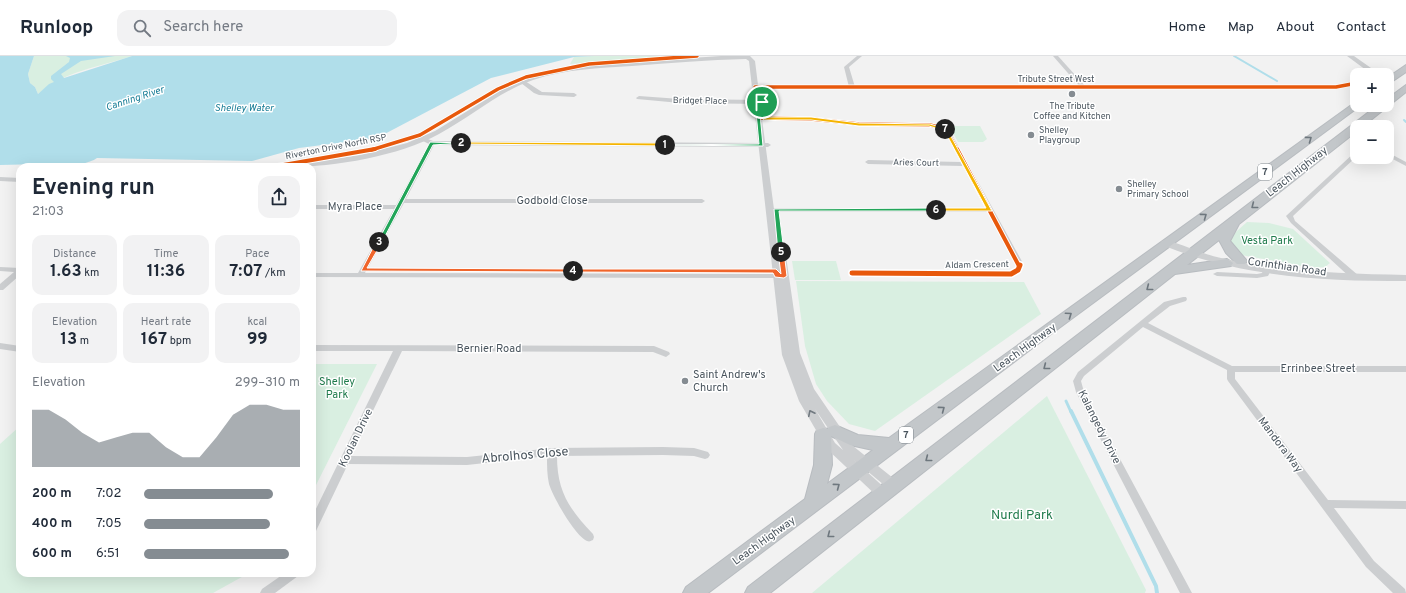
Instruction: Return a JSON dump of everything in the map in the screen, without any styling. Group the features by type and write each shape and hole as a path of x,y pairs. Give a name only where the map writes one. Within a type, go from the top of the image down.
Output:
{"highway":[{"path":"1394,77 1406,68"},
{"path":"1394,97 1406,88"},
{"name":"Leach Highway","path":"693,593 1350,109"},
{"name":"Leach Highway","path":"755,593 1375,112"},
{"path":"1235,221 1224,241 1230,250 1241,261"},
{"path":"1171,271 1227,263"},
{"path":"813,505 823,465 829,432 862,444 893,445"}],"main road":[{"name":"Corinthian Road","path":"1169,241 1227,263 1267,270 1406,278"},
{"name":"Corinthian Road","path":"1195,251 1241,261 1315,272 1354,276 1406,274"}],"street":[{"path":"315,163 376,152 423,139 502,92 523,82 550,74 580,68 749,56 752,61 758,87 762,118 780,274 787,356 796,382 829,432 831,446 862,468 888,490"},
{"path":"852,87 846,67 860,56"},
{"path":"1055,56 1083,87"},
{"path":"1350,56 1367,68"},
{"path":"523,82 541,94 574,95"},
{"name":"Tribute Street West","path":"758,87 1336,87 1350,84"},
{"name":"Bridget Place","path":"639,98 680,101 759,102"},
{"name":"Aldam Crescent","path":"762,118 811,118 855,124 930,125 942,127 947,131 1020,266 1018,270 1011,274 852,273"},
{"path":"423,139 432,143 765,145"},
{"path":"362,272 401,204 432,143"},
{"path":"1394,158 1406,164"},
{"path":"1350,159 1289,216 1293,222 1354,276"},
{"name":"Aries Court","path":"868,162 965,164"},
{"path":"0,179 16,180"},
{"name":"Godbold Close","path":"401,204 702,202"},
{"name":"Myra Place","path":"316,207 401,204"},
{"path":"773,210 990,210"},
{"path":"0,269 16,272"},
{"path":"316,270 362,272 780,274"},
{"name":"Corinthian Road","path":"1218,274 1257,276 1265,274 1267,270"},
{"path":"0,274 16,272"},
{"path":"316,274 362,272"},
{"path":"0,288 16,275"},
{"name":"Kalangedy Drive","path":"1183,299 1167,304 1081,374 1077,381 1080,392 1186,593"},
{"path":"1143,324 1230,369"},
{"path":"0,346 16,348"},
{"name":"Bernier Road","path":"316,348 654,349 666,354"},
{"name":"Koolan Drive","path":"316,520 399,348"},
{"name":"Errinbee Street","path":"1230,369 1406,369"},
{"name":"Mandora Way","path":"1230,369 1230,379 1373,568 1401,593"},
{"name":"Abrolhos Close","path":"345,460 467,460 552,452 663,451 694,452 705,455"},
{"path":"552,452 553,478 557,491 576,524 589,537"},
{"path":"1325,504 1406,505"},
{"path":"266,593 288,577"}],"green space":[{"path":"34,56 132,56 83,70 59,80 38,94 35,87 30,83 28,74"},
{"path":"689,56 570,64 574,57"},
{"path":"949,126 980,126 987,139 983,142 958,142"},
{"name":"Vesta Park","path":"1247,222 1269,223 1293,229 1330,263 1325,267 1313,268 1241,255 1228,239"},
{"path":"792,261 836,261 841,280 795,280"},
{"path":"796,281 1024,282 1041,314 875,431 849,424 827,401 816,384 805,346"},
{"name":"Shelley Park","path":"316,364 377,364 316,485"},
{"name":"Nurdi Park","path":"1047,396 1146,590 1145,593 812,593"},
{"path":"16,430 16,577 242,577 213,593 0,593 0,444"}],"water":[{"name":"Shelley Water","path":"0,56 34,56 28,74 30,83 35,87 38,94 49,84 54,82 51,79 51,76 69,62 70,58 66,56 115,56 81,61 61,74 64,78 132,56 594,56 574,57 491,78 377,138 299,148 252,161 97,158 85,163 16,163 16,165 0,165"}],"waterway":[{"path":"1234,56 1277,81"},
{"path":"1066,401 1071,412"},
{"path":"1071,411 1156,586 1157,593"}],"cycle path":[{"name":"Riverton Drive North RSP","path":"297,163 384,147 420,135 447,121 498,89 512,82 547,71 589,64 697,56"},
{"path":"755,87 1336,87 1350,84"},
{"path":"759,118 811,119 859,124 930,125 941,127 947,131 1020,265 1018,270 1011,274 852,273"}],"place":[{"name":"The Tribute Coffee and Kitchen","path":"1072,94"},
{"name":"Shelley Playgroup","path":"1031,135"},
{"name":"Shelley Primary School","path":"1119,189"},
{"name":"Saint Andrew's Church","path":"685,381"}],"route":[{"path":"757,102 762,102 764,118 811,118 850,124 930,125 942,127 947,131 990,210 776,210 784,276 777,276 776,271 363,270 402,201 432,143 762,145 757,102"}],"water label":[{"name":"Canning River","path":"135,99"}]}
